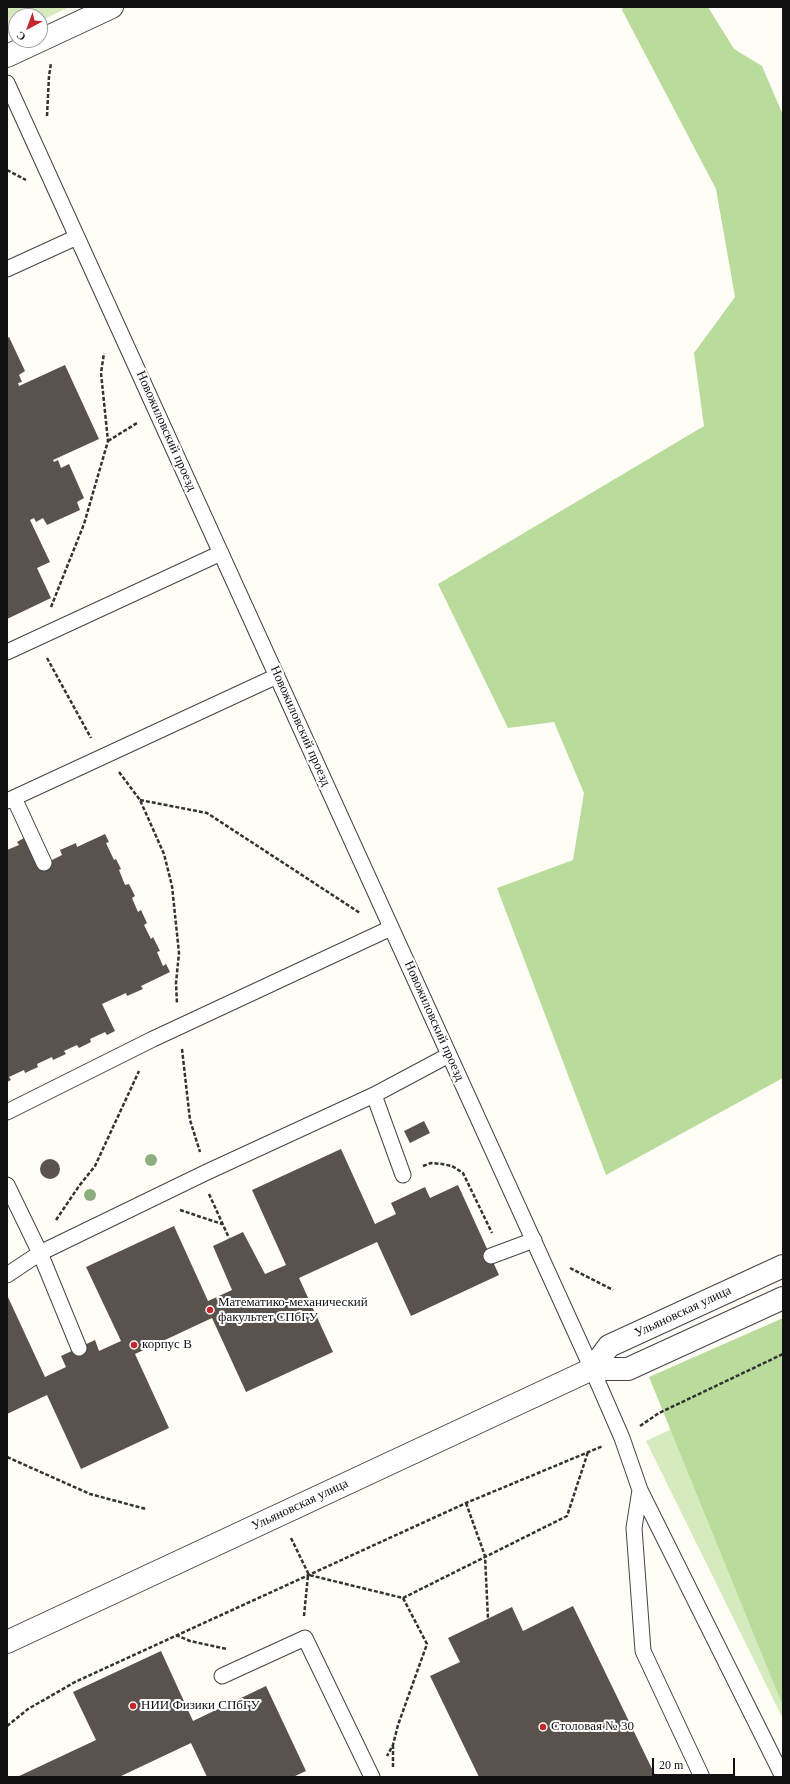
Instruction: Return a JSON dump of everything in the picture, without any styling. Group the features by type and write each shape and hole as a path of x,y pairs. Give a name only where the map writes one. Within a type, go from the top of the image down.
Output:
{"street":[{"path":"7,56 112,7"},
{"name":"Ульяновская улица","path":"592,1369 610,1346 783,1266"},
{"name":"Ульяновская улица","path":"7,1642 592,1369 628,1369 783,1298"}],"lane":[{"name":"Новожиловский проезд","path":"7,83 537,1246 622,1438 640,1490 783,1777"},
{"path":"7,269 77,237"},
{"path":"7,652 221,553"},
{"path":"44,863 10,799 277,676"},
{"path":"7,1112 154,1039 391,928"},
{"path":"7,1275 40,1253 207,1172 374,1095 449,1054"},
{"path":"374,1095 402,1175"},
{"path":"7,1185 40,1253 79,1348"},
{"path":"495,1254 537,1246"},
{"path":"640,1490 634,1528 643,1651 702,1777"},
{"path":"222,1676 305,1638 372,1777"}],"path":[{"path":"46,124 49,76 58,32"},
{"path":"104,352 102,373 108,441 84,524 57,594 36,638 90,737 106,755 140,800 164,854 172,886 179,953 176,983 179,1028 190,1120 207,1172 205,1185 230,1238"},
{"path":"108,441 157,411"},
{"path":"140,800 207,813 238,832 350,908 391,928"},
{"path":"40,1253 54,1223 79,1186 95,1166 154,1039"},
{"path":"402,1175 431,1163 442,1164 458,1169 466,1177 495,1254"},
{"path":"176,1210 223,1224"},
{"path":"537,1246 613,1290"},
{"path":"7,1726 28,1709 74,1682 466,1503 622,1438 659,1413 783,1354"},
{"path":"308,1575 403,1598 568,1516 588,1451"},
{"path":"7,1457 90,1494 146,1509"},
{"path":"466,1503 485,1556 488,1619"},
{"path":"280,1514 308,1575 304,1618 305,1638"},
{"path":"393,1772 393,1745 398,1725 427,1644 403,1598"},
{"path":"175,1635 197,1643 267,1655"},
{"path":"386,1758 393,1745"}],"green space":[{"path":"7,7 69,7 48,17 48,8 8,8 7,35"},
{"path":"623,7 708,7 734,49 762,66 783,115 783,1078 606,1175 497,888 573,860 584,793 554,722 508,728 438,584 704,426 694,353 735,297 716,189 622,10"},
{"path":"783,1318 783,1706 649,1377"},
{"path":"783,1377 783,1719 646,1441"}],"building":[{"path":"9,337 25,371 19,375 22,382 18,383 19,386 65,365 99,439 53,460 54,462 58,460 61,468 69,464 84,498 77,502 80,510 47,525 43,518 36,522 34,518 30,520 50,562 37,568 51,598 7,619 7,338"},
{"path":"105,834 109,842 106,843 114,860 116,859 121,869 119,870 125,885 129,884 135,896 132,898 138,912 141,910 147,923 144,925 151,939 153,937 160,951 157,952 163,966 166,964 170,972 141,986 143,989 127,996 126,993 102,1004 115,1031 107,1035 105,1032 90,1039 91,1042 79,1048 77,1045 64,1051 66,1054 53,1060 52,1057 37,1064 38,1067 25,1073 24,1070 9,1077 11,1080 7,1082 7,850 19,845 17,842 24,838 38,867 62,855 60,850 76,843 77,847"},
{"path":"424,1121 430,1133 410,1143 404,1131"},
{"name":"Математико-механический факультет СПбГУ","path":"341,1149 375,1224 396,1214 391,1203 425,1187 430,1198 458,1185 499,1275 411,1316 377,1242 299,1278 333,1352 246,1392 212,1318 135,1354 169,1428 81,1469 47,1395 7,1414 7,1295 45,1377 66,1367 61,1356 95,1340 99,1351 121,1341 86,1267 174,1226 208,1301 232,1290 213,1246 243,1232 265,1274 286,1265 252,1190"},
{"path":"50,1159 57,1162 60,1169 57,1176 50,1179 43,1176 40,1169 43,1162"},
{"name":"Столовая № 30","path":"573,1606 656,1777 479,1777 430,1676 460,1662 448,1638 512,1607 523,1631"},
{"name":"НИИ Физики СПбГУ","path":"161,1651 193,1721 266,1686 306,1771 293,1777 207,1777 191,1743 119,1777 17,1777 96,1740 73,1692"}],"place":[{"name":"Математико-механический факультет СПбГУ","path":"210,1310"},
{"name":"корпус В","path":"134,1345"},
{"name":"НИИ Физики СПбГУ","path":"133,1706"},
{"name":"Столовая № 30","path":"543,1727"}]}
